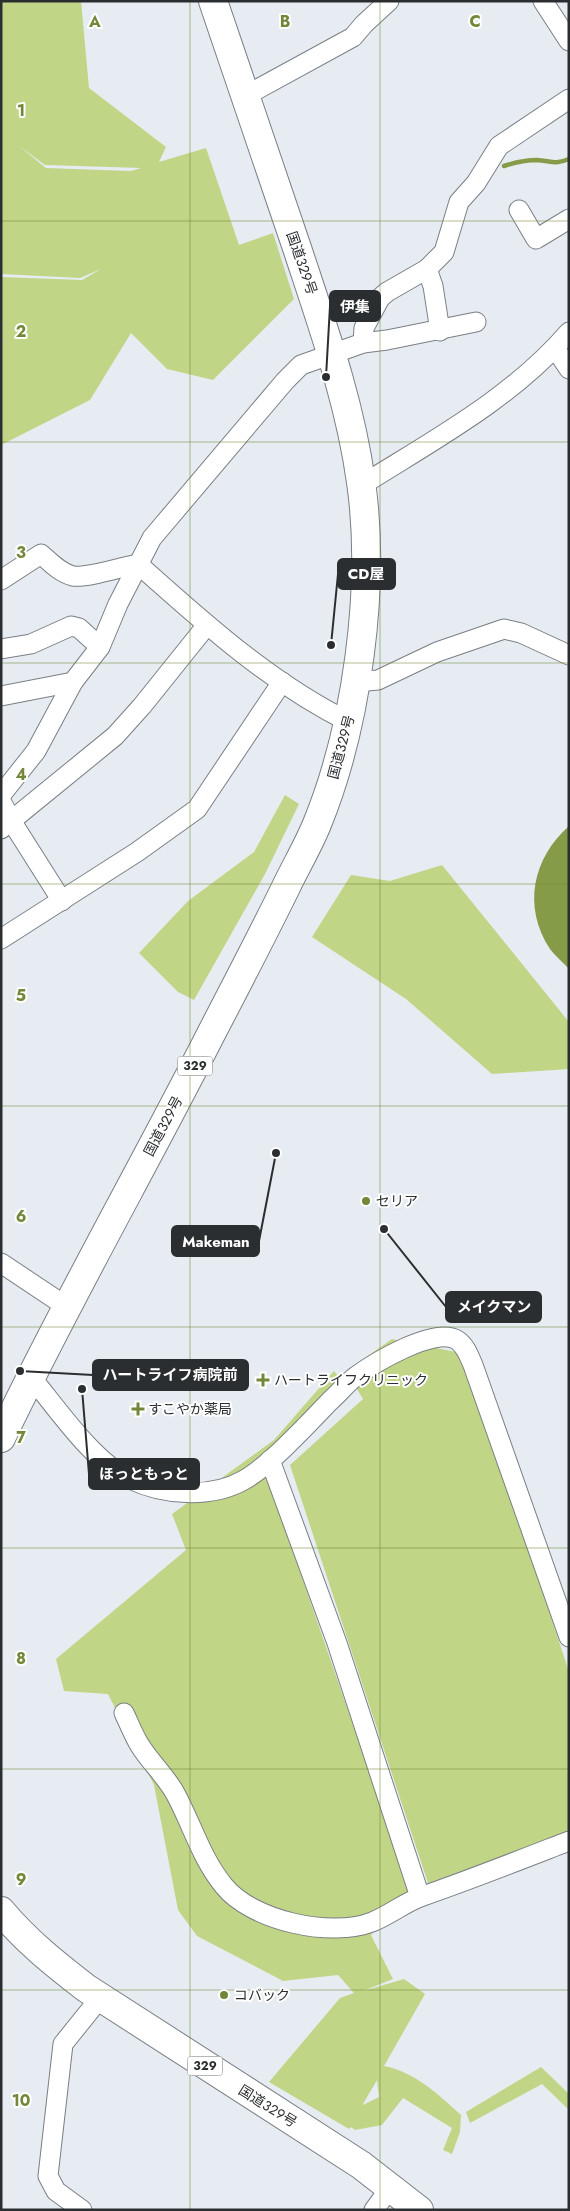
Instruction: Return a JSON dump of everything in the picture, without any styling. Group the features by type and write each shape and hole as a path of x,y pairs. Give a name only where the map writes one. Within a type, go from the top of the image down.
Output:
{"highway":[{"name":"国道329号","path":"1,1438 31,1377 180,1094 316,825 334,775 356,682 364,597 365,542 362,485 350,416 332,353 212,1"},
{"name":"国道329号","path":"1,1911 15,1928 45,1957 100,1998 360,2165 418,2210"}],"street":[{"path":"245,96 353,37 389,1"},
{"path":"543,1 569,41"},
{"path":"363,343 364,328 380,298 392,288 427,269 444,252 459,202 476,183 499,146 569,99"},
{"path":"519,210 536,239 569,219"},
{"path":"427,269 433,286 440,331"},
{"path":"1,795 36,751 73,682 100,647 152,538 285,381 301,365 363,343 440,331 476,322"},
{"path":"362,485 468,419 518,383 569,332"},
{"path":"555,348 569,369"},
{"path":"1,580 41,554 58,569 73,576 90,575 138,564"},
{"path":"138,564 207,625 282,682 348,722"},
{"path":"7,826 115,736 142,706 207,625"},
{"path":"1,649 32,644 71,626 79,628 100,647"},
{"path":"356,682 372,682 437,652 504,629 521,633 569,655"},
{"path":"1,696 73,682"},
{"path":"1,939 137,852 197,809 282,682"},
{"path":"1,801 7,826 62,900"},
{"path":"1,1263 67,1308"},
{"path":"31,1377 91,1450 120,1473 156,1489 203,1492 227,1487 244,1480 270,1460 354,1378 412,1344 443,1336 456,1339 465,1346 473,1365 569,1637"},
{"path":"270,1460 340,1652 420,1897"},
{"path":"124,1713 139,1744 175,1792 203,1857 225,1888 246,1904 272,1917 307,1926 332,1929 371,1922 420,1897 465,1882 569,1841"},
{"path":"82,2210 56,2191 48,2176 64,2044 100,1998"},
{"path":"374,2210 390,2188"}],"shaded area":[{"path":"1,1 81,1 89,88 166,147 159,162 206,148 239,245 273,233 294,299 213,380 167,369 131,333 90,400 1,445 1,277 82,280 101,269 80,278 1,274","holes":["19,146 45,165 141,168 131,171 46,168"]},
{"path":"285,795 299,804 265,874 194,1000 178,992 139,953 188,901 254,852"},
{"path":"569,826 569,969 550,949 541,933 534,900 540,868 547,853"},
{"path":"442,865 569,1022 569,1069 492,1074 406,999 312,937 351,875 390,881"},
{"path":"392,1339 461,1353 487,1421 569,1672 569,1833 428,1883 290,1465 363,1399 346,1371"},
{"path":"334,1371 353,1393 267,1476 411,1893 371,1935 393,1979 363,1991 404,1979 425,1994 384,2066 406,2073 426,2085 461,2115 460,2132 452,2154 443,2150 452,2128 403,2098 382,2125 355,2130 351,2127 349,2129 269,2082 340,1998 354,1993 338,1975 283,1981 197,1936 178,1910 154,1785 108,1694 64,1691 56,1659 186,1550 172,1514 274,1440","holes":["377,2080 379,2097 363,2105"]},
{"path":"541,2067 569,2094 569,2110 542,2084 470,2123 466,2112"}],"waterway":[{"path":"504,166 528,160 556,162 569,159"}],"place":[{"name":"伊集","path":"326,377"},
{"name":"CD屋","path":"331,645"},
{"name":"Makeman","path":"276,1153"},
{"name":"セリア","path":"366,1201"},
{"name":"メイクマン","path":"384,1229"},
{"name":"ハートライフ病院前","path":"20,1371"},
{"name":"ハートライフクリニック","path":"263,1380"},
{"name":"ほっともっと","path":"82,1389"},
{"name":"すこやか薬局","path":"138,1409"},
{"name":"コバック","path":"224,1995"}]}
